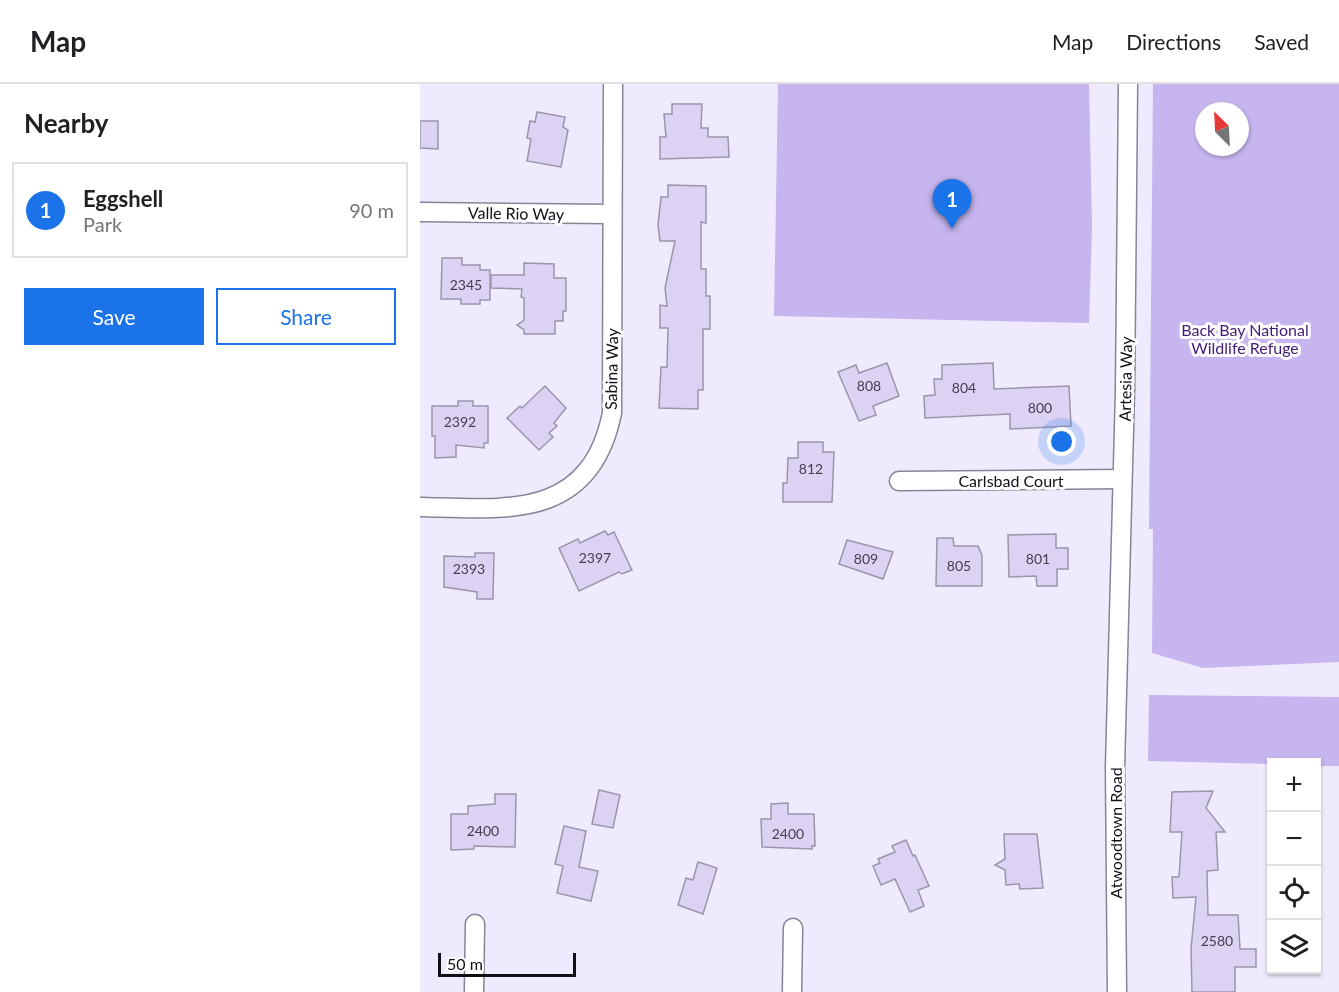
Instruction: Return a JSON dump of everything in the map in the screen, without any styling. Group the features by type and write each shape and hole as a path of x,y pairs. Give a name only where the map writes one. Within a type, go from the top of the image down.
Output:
{"street":[{"name":"Sabina Way","path":"420,507 498,508 525,506 547,500 569,488 588,471 599,454 612,414 613,84"},
{"name":"Artesia Way","path":"1118,675 1128,84"},
{"name":"Valle Rio Way","path":"420,212 612,214"},
{"name":"Carlsbad Court","path":"899,481 1122,479"},
{"name":"Atwoodtown Road","path":"1117,992 1115,767 1118,675"},
{"path":"474,992 475,924"},
{"path":"792,928 792,992"}],"green space":[{"path":"778,84 1089,84 1092,226 1089,323 774,316"},
{"name":"Back Bay National Wildlife Refuge","path":"1153,84 1339,84 1339,662 1203,668 1152,653 1153,529 1149,529"},
{"path":"1149,695 1339,697 1339,766 1321,766 1321,758 1267,758 1267,764 1148,761"}],"building":[{"path":"672,104 702,104 701,128 708,128 708,137 728,137 729,157 660,159 660,137 666,137 664,114 672,114"},
{"path":"537,112 565,117 563,127 568,130 561,167 527,161 531,139 527,138 530,121 535,122"},
{"path":"420,121 438,121 438,149 420,148"},
{"path":"668,185 706,186 706,223 701,222 701,269 706,269 706,296 710,296 710,329 703,329 703,390 698,390 698,409 659,408 661,367 667,367 668,328 660,328 660,305 667,306 665,288 675,241 660,241 658,225 661,197 668,197"},
{"path":"442,258 462,258 462,265 480,265 480,270 490,270 490,300 480,300 480,304 461,304 461,299 441,299"},
{"path":"524,263 554,264 554,278 566,278 566,311 563,311 563,321 555,321 555,334 524,334 524,330 517,325 524,320 522,289 491,288 491,275 524,275"},
{"path":"887,363 899,396 873,406 876,415 859,421 838,372 856,365 859,373"},
{"path":"993,363 994,389 1069,386 1071,426 1010,429 1010,414 925,418 924,396 935,395 934,379 942,379 942,365"},
{"path":"545,386 566,408 554,423 557,426 549,433 553,437 539,450 507,418 520,406 522,408"},
{"path":"458,401 473,401 473,406 488,406 488,443 484,443 484,448 456,445 456,457 435,458 432,406 458,406"},
{"path":"798,442 823,442 823,452 834,452 832,502 783,502 783,483 787,483 788,458 798,458"},
{"path":"605,531 608,535 614,532 632,570 622,574 619,572 579,591 559,548 578,539 580,543"},
{"path":"1056,534 1056,548 1068,548 1068,569 1057,569 1057,586 1037,586 1036,576 1009,577 1008,535"},
{"path":"937,538 953,538 954,546 978,546 982,555 982,586 936,586"},
{"path":"847,540 893,552 883,579 839,564"},
{"path":"475,553 494,553 493,599 477,599 477,592 444,587 444,556 475,557"},
{"path":"599,790 620,795 613,828 592,824"},
{"path":"1213,791 1206,808 1225,832 1216,832 1218,870 1207,871 1208,915 1238,915 1240,949 1256,949 1256,967 1235,967 1235,992 1192,992 1191,949 1196,897 1173,898 1172,877 1179,877 1182,832 1170,832 1172,792"},
{"path":"495,794 516,794 515,847 474,846 474,849 451,850 451,814 468,814 468,806 495,804"},
{"path":"788,803 788,814 814,814 815,846 812,846 812,849 762,847 761,819 771,819 771,804"},
{"path":"564,826 586,831 579,867 598,871 591,901 557,893 563,866 555,864"},
{"path":"1004,834 1037,834 1043,888 1020,889 1019,884 1006,885 1005,870 995,865 1005,859"},
{"path":"906,840 929,886 918,890 924,906 910,912 895,879 881,885 873,866 880,863 878,859 895,852 892,846"},
{"path":"698,862 717,868 703,914 678,905 686,878 693,880"}],"place":[{"name":"Eggshell","path":"952,229"}]}
